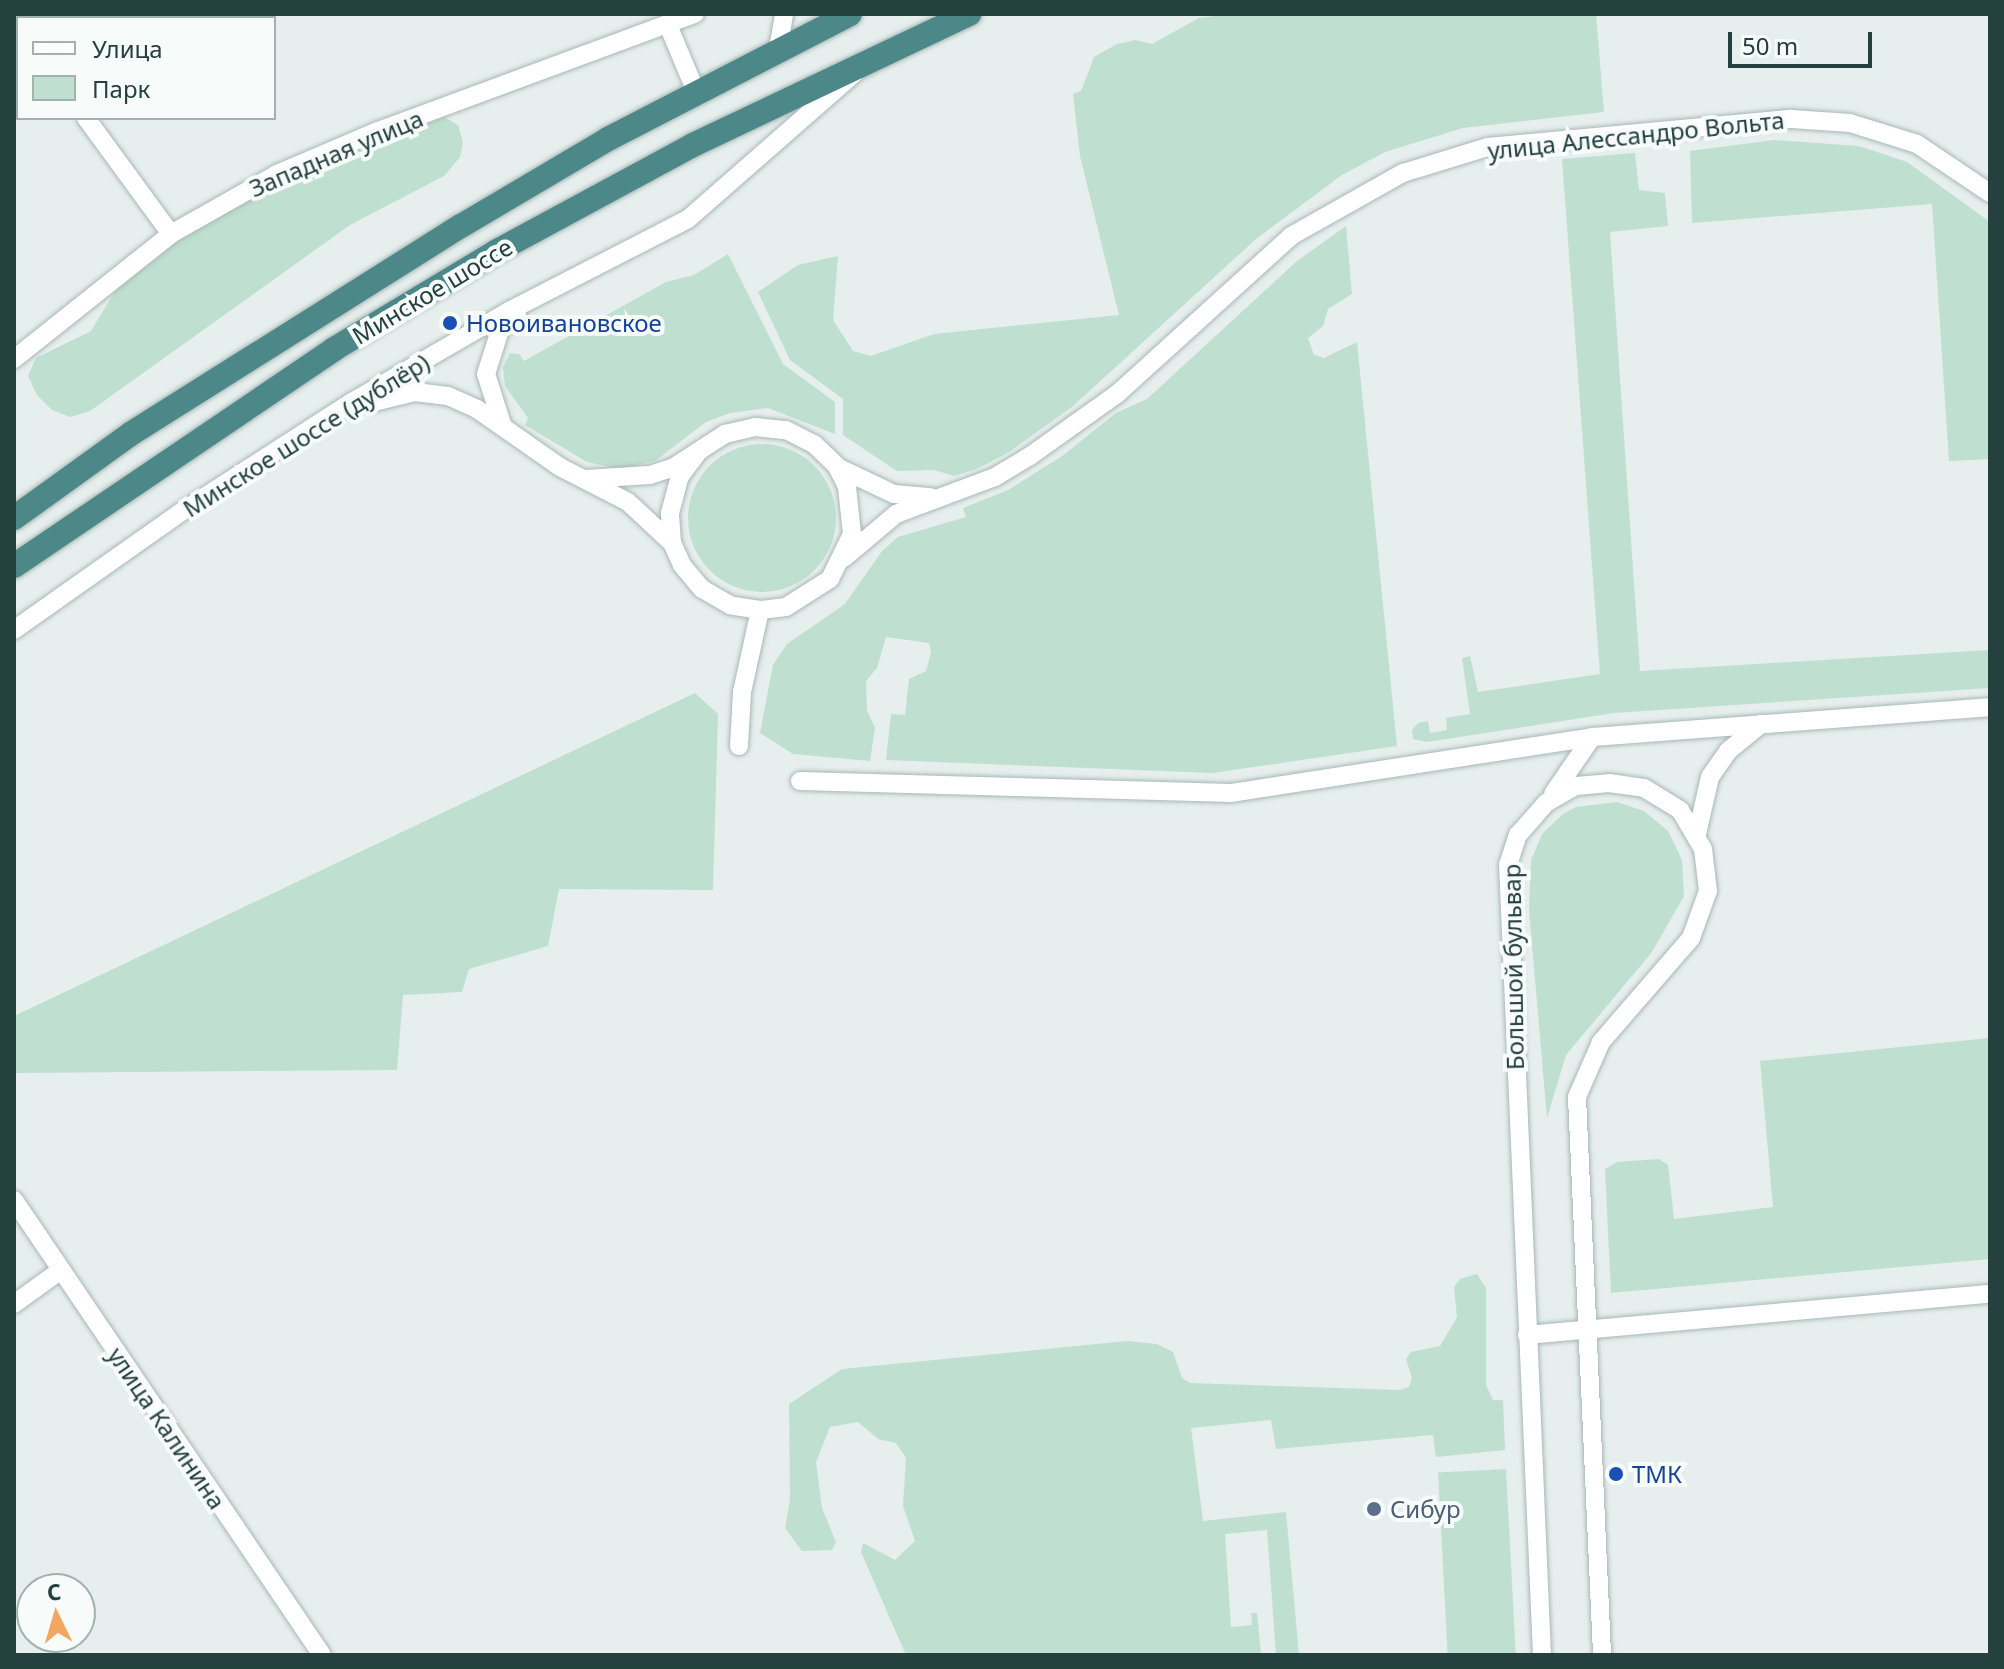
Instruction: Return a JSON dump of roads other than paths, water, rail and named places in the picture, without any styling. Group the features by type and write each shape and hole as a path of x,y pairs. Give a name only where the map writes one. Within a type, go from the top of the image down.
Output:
{"highway":[{"name":"Минское шоссе","path":"14,518 132,433 326,309 594,147 850,14"},
{"name":"Минское шоссе","path":"14,566 175,453 486,258 693,145 874,55 969,14"}],"street":[{"name":"Западная улица","path":"14,359 171,234 277,174 378,131 695,14"},
{"path":"778,49 784,14"},
{"path":"668,25 696,92"},
{"name":"Минское шоссе (дублёр)","path":"14,630 181,512 330,419 509,311 532,303 715,200 874,55"},
{"name":"улица Алессандро Вольта","path":"844,558 896,514 995,477 1117,394 1291,236 1403,173 1488,147 1792,119 1850,123 1917,144 1990,193"},
{"path":"87,120 171,234"},
{"path":"502,424 486,374 489,352 500,330 532,303"},
{"path":"330,419 394,393 448,396 502,424 585,479 628,502 672,543 702,589 730,605 760,610 810,596 844,558 853,510 836,465"},
{"path":"585,479 650,475 699,451 725,434 755,427 800,437 836,465 894,494 942,498"},
{"path":"672,543 670,513 680,476 699,451"},
{"path":"739,746 742,692 760,610"},
{"path":"800,781 1231,793 1592,737 1990,707"},
{"path":"1697,834 1710,777 1728,751 1761,724"},
{"path":"1546,803 1592,737"},
{"name":"Большой бульвар","path":"1542,1655 1508,865 1518,835 1546,803 1576,786 1631,785 1668,800 1697,834 1708,871 1699,925 1601,1042 1577,1097 1602,1655"},
{"name":"улица Калинина","path":"14,1200 322,1655"},
{"path":"14,1304 61,1270"},
{"path":"1527,1335 1990,1294"}],"place":[{"name":"Новоивановское","path":"450,323"},
{"name":"ТМК","path":"1616,1474"},
{"name":"Сибур","path":"1374,1509"}]}
